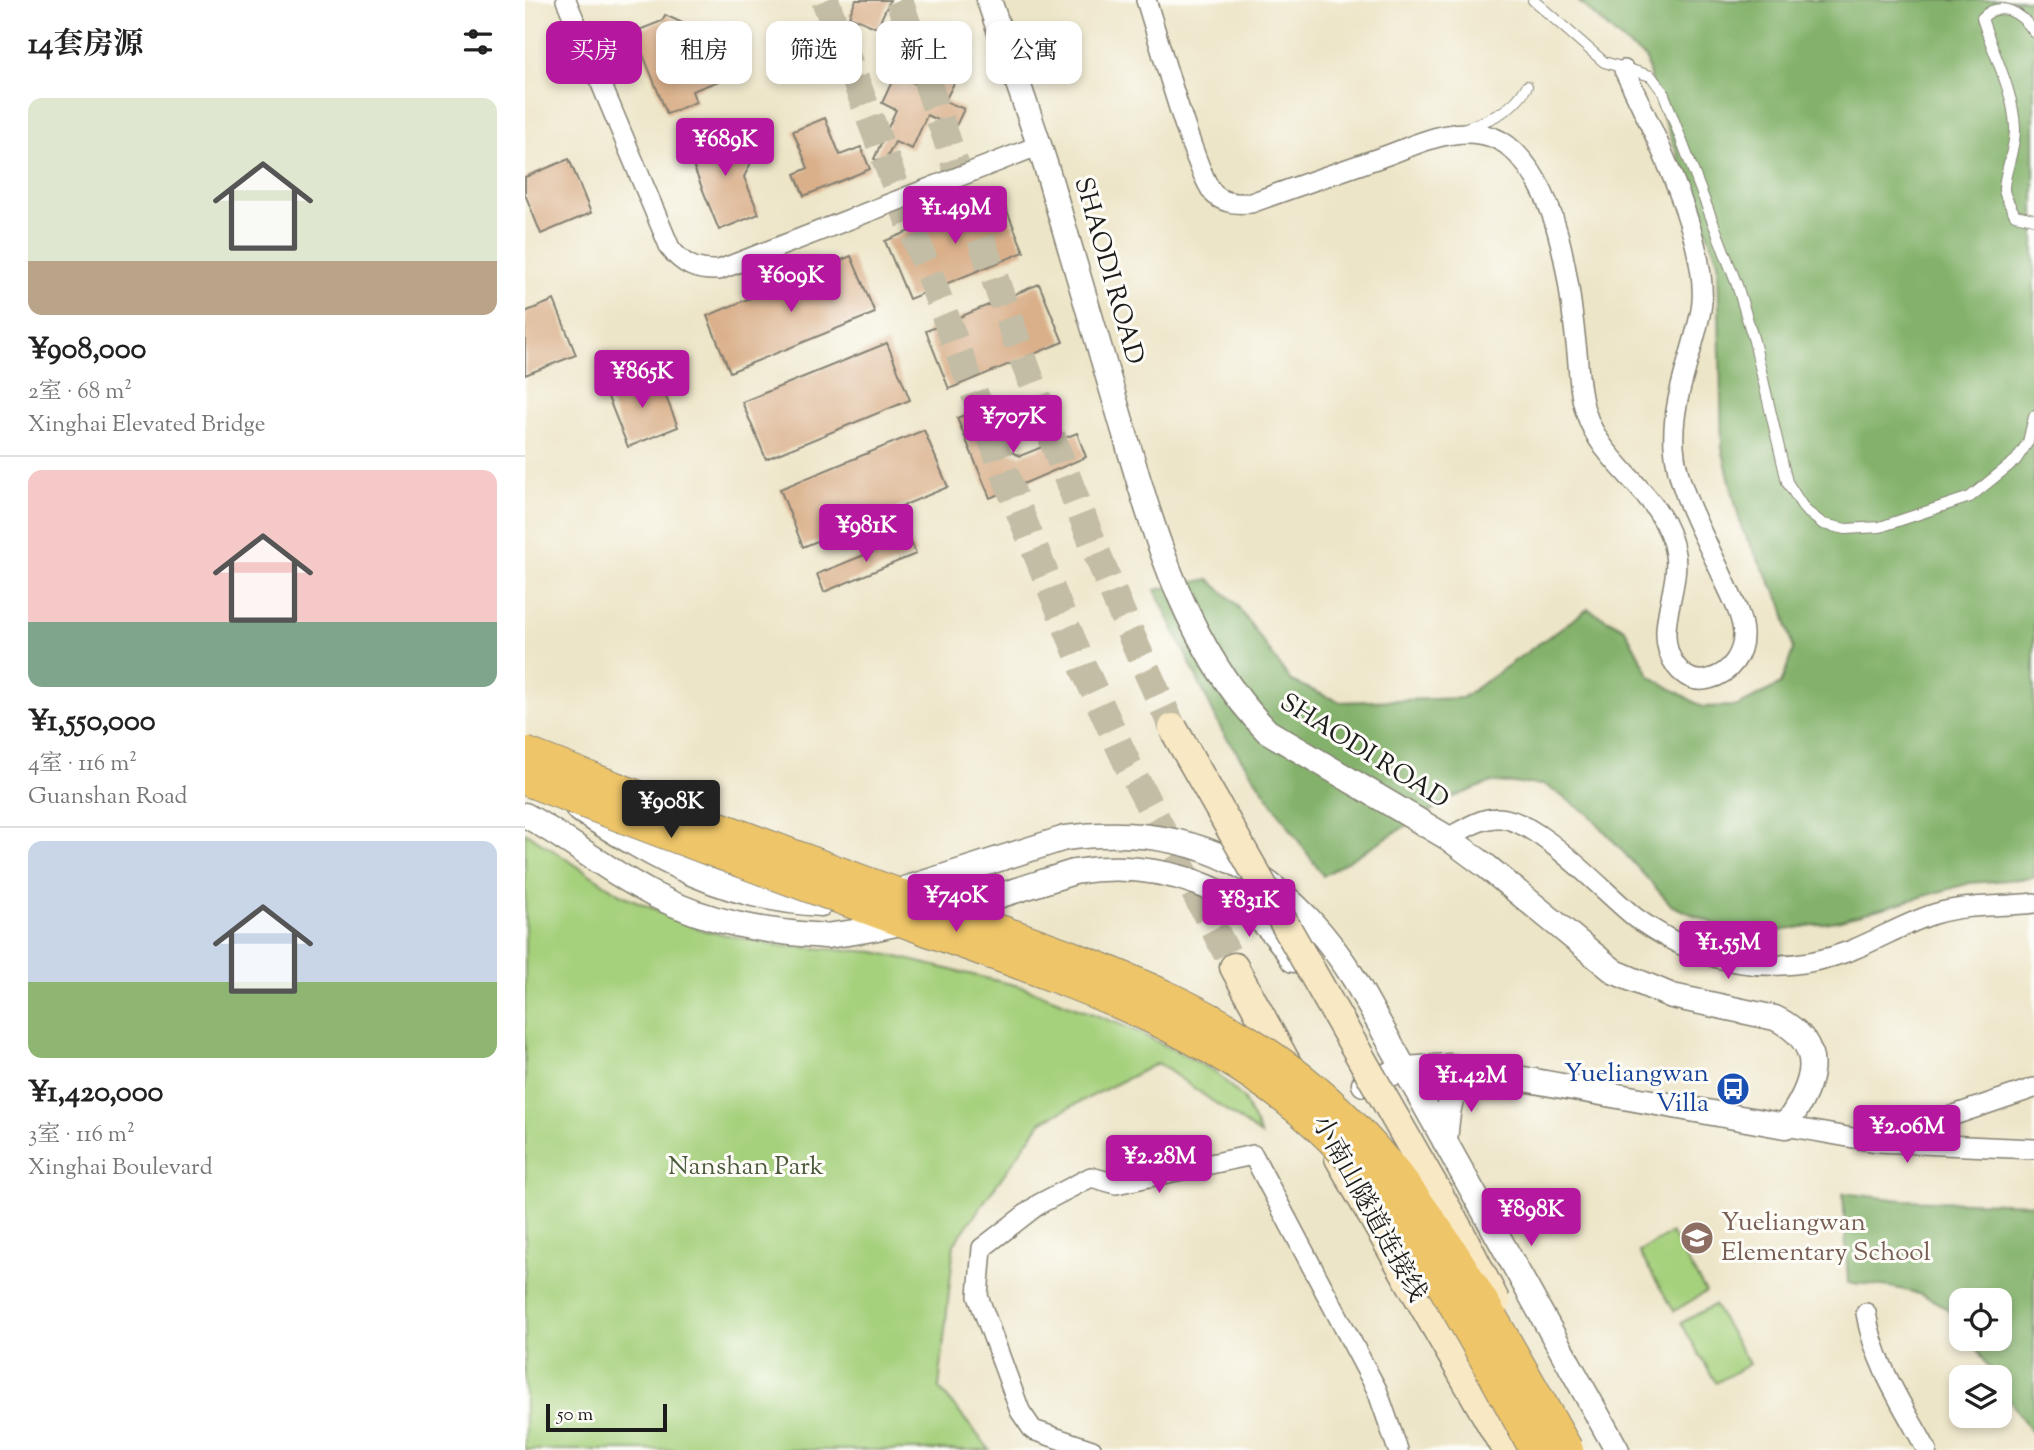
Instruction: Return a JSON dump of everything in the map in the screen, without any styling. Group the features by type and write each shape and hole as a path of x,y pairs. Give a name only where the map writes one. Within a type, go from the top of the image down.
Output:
{"main road":[{"path":"1173,728 1473,1255 1567,1450"},
{"path":"525,753 719,829 1142,986 1251,1043 1317,1091 1392,1169 1457,1262 1567,1450"},
{"path":"525,778 1080,986 1176,1028 1236,1062 1303,1112 1374,1186 1439,1279 1537,1450"},
{"name":"小南山隧道连接线","path":"1234,967 1431,1322 1506,1450"}],"street":[{"path":"566,0 670,248 680,261 695,268 719,270 1040,145"},
{"name":"SHAODI ROAD","path":"989,0 1040,145 1154,527 1179,593 1211,662 1247,711 1267,731 1448,838 1615,972 1672,996 1767,1016 1789,1025 1809,1049 1812,1070 1801,1103 1785,1126"},
{"path":"1146,0 1200,168 1215,195 1224,201 1251,203 1446,135 1494,137 1524,160 1540,183 1569,284 1586,414 1604,448 1659,510 1672,537 1677,563 1666,638 1672,660 1684,675 1693,679 1712,679 1726,671 1738,656 1742,646 1741,623 1687,495 1674,449 1677,410 1702,307 1703,275 1690,224 1624,71"},
{"path":"525,778 681,870 745,894 783,902 821,904 857,900 923,886 1065,838 1103,833 1139,834 1174,840 1226,859 1272,886 1300,908 1339,954 1618,1450"},
{"path":"525,815 652,894 690,912 775,933 826,936 880,930 930,918 1073,872 1097,868 1160,873 1192,881 1245,906 1265,922 1290,956 1364,1084 1428,1196 1556,1450"},
{"path":"1448,838 1476,822 1498,817 1512,821 1535,831 1636,918 1676,943 1739,963 1791,965 1822,960 1932,914 1953,909 2034,903"},
{"path":"1364,1084 1404,1069 1451,1066 1876,1142 2034,1149"},
{"path":"1445,1142 1448,1114 1458,1082 1465,1076 1481,1071"},
{"path":"1876,1142 2034,1088"},
{"path":"1092,1450 1033,1430 1020,1411 978,1296 982,1248 1039,1204 1091,1177 1116,1184 1253,1155 1377,1390 1398,1450"},
{"path":"1866,1313 1870,1338 1880,1362 1927,1450"}],"lane":[{"path":"1533,0 1604,62 1624,71 1640,71 1651,76 1669,104 1751,330 1787,482 1805,510 1823,524 1846,529 1880,527 1970,497 2016,460 2028,442 2034,416"},
{"path":"2034,32 2020,10 2009,4 1996,4 1988,9 1982,19 1994,57 2008,88 2015,125 2014,152 2004,190 2015,215 2034,219"},
{"path":"1446,135 1486,121 1508,109 1519,99 1527,86"}],"green space":[{"path":"1577,0 2034,0 2034,878 1970,883 1841,920 1774,932 1727,929 1672,906 1590,815 1545,785 1492,782 1454,797 1323,876 1222,731 1155,590 1209,579 1236,604 1291,681 1340,702 1462,698 1588,609 1625,629 1650,676 1703,707 1738,706 1781,684 1793,650 1782,604 1741,527 1722,448 1718,261 1653,90 1646,58 1626,44"},
{"name":"Nanshan Park","path":"525,832 620,894 702,930 781,946 876,952 1023,987 1132,1029 1213,1070 1243,1098 1261,1135 1158,1063 1042,1121 954,1244 939,1388 990,1450 525,1450"},
{"path":"1843,1193 1902,1200 2034,1204 2034,1437 2012,1403 2012,1365 1987,1365 1978,1351 2012,1351 2012,1288 1949,1288 1949,1312 1940,1304 1911,1292 1848,1283"},
{"path":"1671,1233 1706,1292 1674,1311 1639,1252"},
{"path":"1714,1305 1749,1364 1716,1383 1681,1323"}],"building":[{"path":"856,0 890,0 880,21 876,21 876,28 849,16"},
{"path":"665,15 678,21 662,21"},
{"path":"656,23 656,84 710,84 692,91 696,102 667,114 642,52 642,29"},
{"path":"891,84 954,84 945,101 964,109 955,128 927,115 912,149 895,142 884,163 874,159 896,110 882,103"},
{"path":"825,118 840,155 861,147 870,169 804,196 795,174 808,168 793,131"},
{"path":"717,131 757,150 744,177 759,214 719,230 686,148 714,137"},
{"path":"569,159 591,213 541,234 525,194 525,177"},
{"path":"1000,194 1024,252 909,299 885,241"},
{"path":"851,256 875,313 730,372 707,316"},
{"path":"1039,284 1063,342 949,389 926,331"},
{"path":"554,300 576,355 525,375 525,312"},
{"path":"887,343 910,400 766,459 742,402"},
{"path":"656,372 678,427 628,447 606,392"},
{"path":"984,407 1002,448 1020,456 1077,433 1086,457 990,498 957,418"},
{"path":"924,430 948,487 803,547 780,489"},
{"path":"909,537 916,554 824,592 817,574"}],"tunnel":[{"path":"825,0 1018,508 1084,669 1128,765 1234,967"},
{"path":"899,0 1060,459 1095,549 1173,728"}],"place":[{"name":"Yueliangwan Villa","path":"1733,1089"},
{"name":"Yueliangwan Elementary School","path":"1697,1238"}]}
